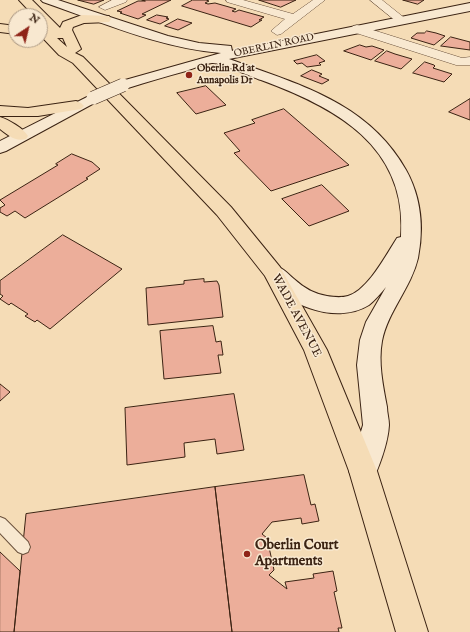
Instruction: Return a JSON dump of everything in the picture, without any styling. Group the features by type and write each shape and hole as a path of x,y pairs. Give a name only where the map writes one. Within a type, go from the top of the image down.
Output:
{"main road":[{"path":"12,0 20,8"},
{"name":"WADE AVENUE","path":"25,0 72,54 224,211 273,272 315,350 363,472 412,632"},
{"path":"47,0 105,13 164,39 174,45 175,52 168,70"},
{"name":"OBERLIN ROAD","path":"8,140 76,106 141,78 168,70 256,49 470,7"},
{"path":"72,54 66,25 105,13"},
{"name":"WADE AVENUE","path":"48,34 72,54"},
{"path":"164,39 208,48 256,49"},
{"path":"48,46 72,54"},
{"path":"214,58 322,100 345,113 371,132 388,150 403,180 411,208 412,232 404,270 380,316 371,340 369,356 376,424 363,472"},
{"path":"0,111 12,113 45,111 76,106"},
{"path":"0,122 8,140"},
{"path":"273,272 299,294 310,299 340,304 356,301 370,290 386,271 412,232"}],"street":[{"path":"105,13 122,0"},
{"path":"231,0 293,18"},
{"path":"277,30 320,0"},
{"path":"375,0 401,20"},
{"path":"357,29 461,62 470,60"}],"lane":[{"path":"0,524 23,547"}],"building":[{"path":"78,0 104,0 94,4"},
{"path":"142,0 171,0 142,14 146,15 138,19 117,11 138,1 145,1"},
{"path":"193,0 206,0 209,1 205,3 208,4 215,3 236,9 232,11 235,12 239,10 264,17 251,27 182,6"},
{"path":"259,0 296,0 281,7"},
{"path":"403,0 424,0 418,4"},
{"path":"157,15 168,17 166,18 169,19 160,24 147,20"},
{"path":"178,19 192,23 178,30 165,26"},
{"path":"427,31 445,36 434,45 411,38 417,33 424,33"},
{"path":"451,37 470,42 470,50 441,46"},
{"path":"360,45 366,47 372,46 384,50 371,60 344,51"},
{"path":"387,51 412,59 401,69 375,61"},
{"path":"317,55 325,61 319,63 321,65 307,67 302,63 297,64 294,61"},
{"path":"425,62 434,65 435,66 433,68 452,74 444,82 413,73"},
{"path":"312,70 322,74 319,76 329,80 322,84 301,76"},
{"path":"206,86 226,105 196,114 177,93"},
{"path":"470,99 470,120 449,112"},
{"path":"284,109 349,165 271,191 234,153 240,151 224,133 255,123 252,120"},
{"path":"72,154 92,162 100,169 86,178 88,179 25,218 15,211 7,216 0,212 0,208 5,205 0,200 58,165 56,164"},
{"path":"322,185 349,211 309,226 282,199"},
{"path":"63,235 122,269 50,329 37,320 35,322 25,316 28,314 11,303 9,305 0,299 3,296 0,294 0,281"},
{"path":"204,279 204,282 217,281 219,285 223,317 148,325 146,288 184,284 184,281"},
{"path":"213,326 216,342 221,341 223,355 218,355 221,373 164,379 160,331"},
{"path":"0,384 10,392 0,401"},
{"path":"234,394 244,450 217,454 215,439 184,443 185,457 127,465 125,408"},
{"name":"Oberlin Court Apartments","path":"304,475 311,505 315,504 319,521 302,524 301,518 272,522 262,534 267,538 274,570 269,575 287,589 285,582 314,578 313,574 333,571 337,591 334,592 342,628 338,628 339,632 232,632 215,487"},
{"path":"215,487 232,632 14,632 26,514"},
{"path":"0,552 20,571 14,632 0,632"}],"place":[{"name":"Oberlin Rd at Annapolis Dr","path":"189,75"},
{"name":"Oberlin Court Apartments","path":"247,554"}]}
